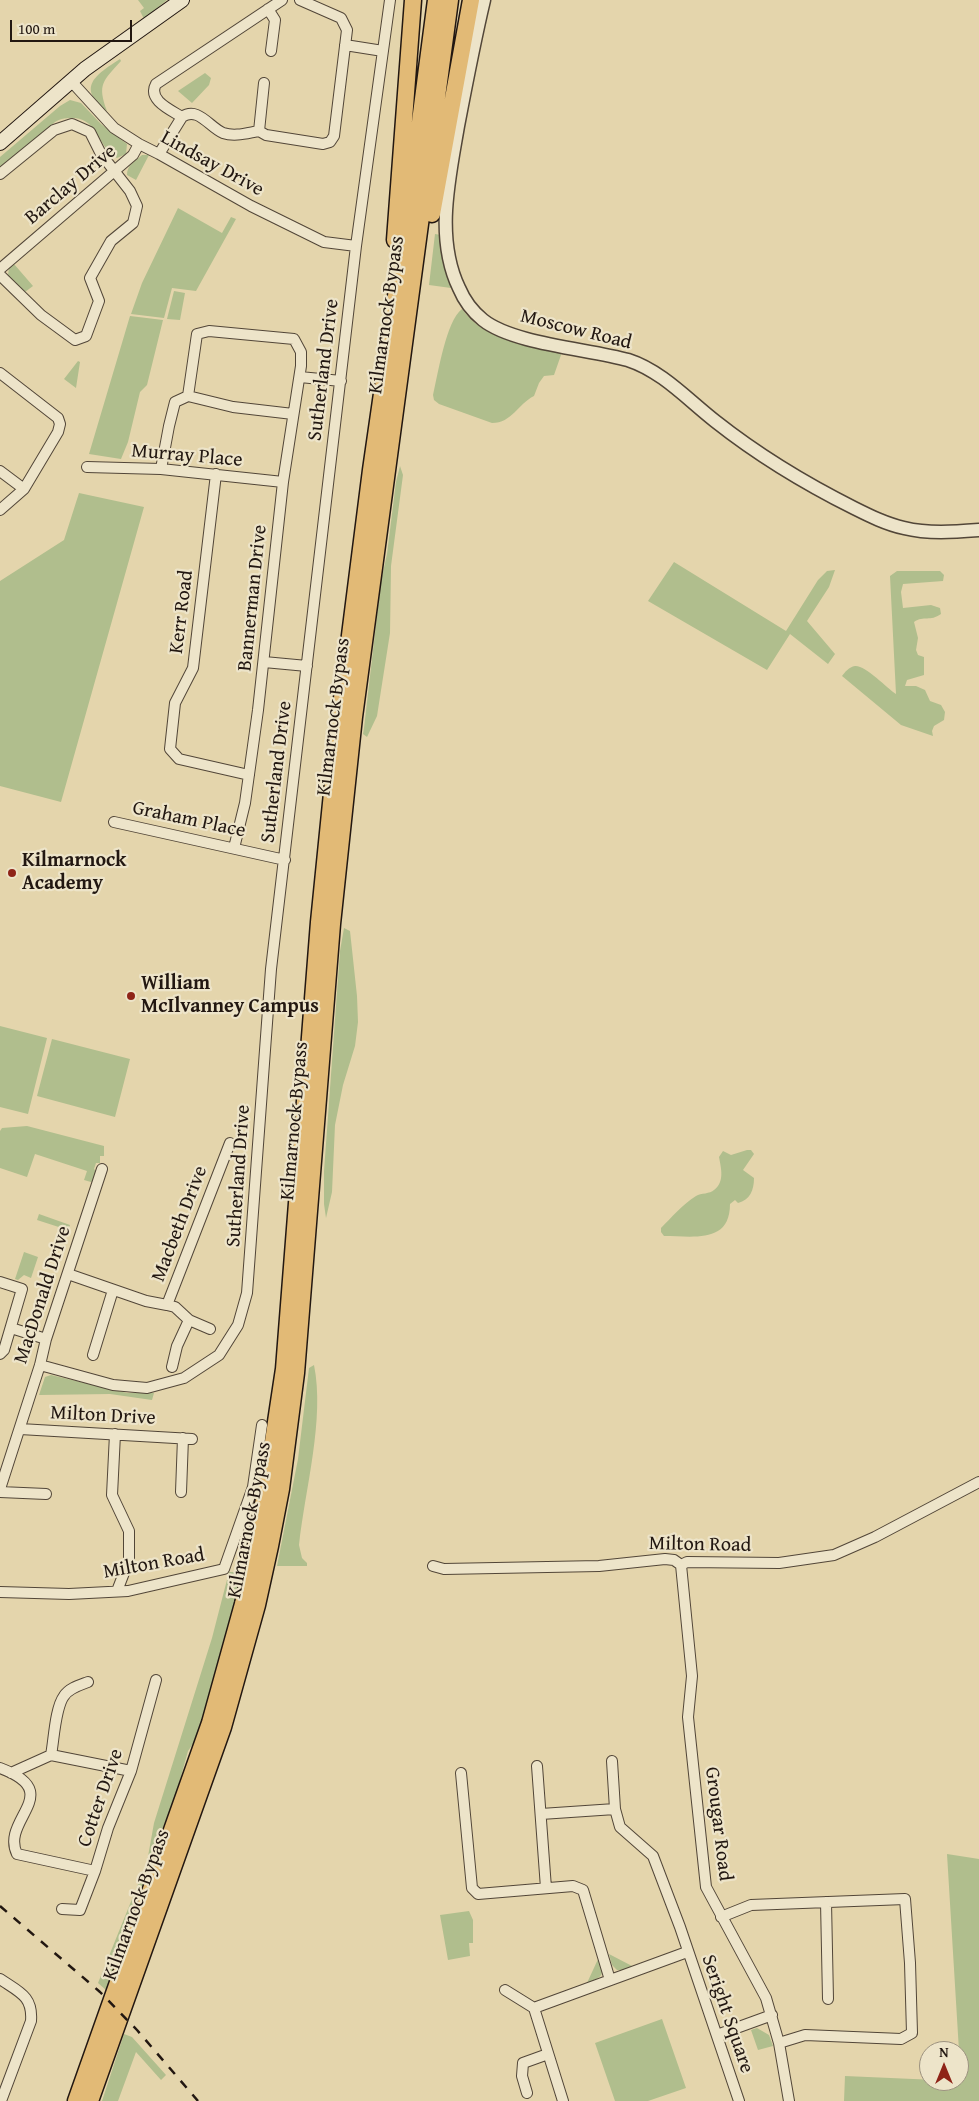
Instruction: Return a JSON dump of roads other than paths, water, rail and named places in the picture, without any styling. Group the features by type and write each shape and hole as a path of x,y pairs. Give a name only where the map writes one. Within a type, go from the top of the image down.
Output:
{"highway":[{"path":"396,297 392,266 413,0"},
{"name":"Kilmarnock Bypass","path":"76,2101 210,1723 245,1595 266,1488 284,1369 318,932 340,714 371,470 436,0"},
{"name":"Kilmarnock Bypass","path":"90,2101 223,1727 257,1605 281,1489 296,1373 332,924 354,717 450,0"},
{"path":"414,276 426,247 471,0"}],"main road":[{"path":"0,143 71,81 182,0"}],"street":[{"path":"182,118 155,99 153,92 156,84 282,0"},
{"path":"159,154 182,118 188,113 195,113 223,133 237,135 258,131 266,135 323,144 330,142 334,136 347,30 341,18 300,0"},
{"name":"Sutherland Drive","path":"40,1365 113,1385 146,1388 184,1378 219,1355 238,1325 247,1293 271,968 356,246 390,0"},
{"name":"Moscow Road","path":"484,0 465,90 446,212 448,252 454,274 462,295 476,313 491,325 513,334 619,358 642,366 666,381 749,446 813,486 879,519 901,528 922,531 979,530"},
{"path":"268,9 275,20 271,51"},
{"path":"345,45 383,51"},
{"name":"Lindsay Drive","path":"71,81 114,128 139,144 251,206 324,242 356,246"},
{"path":"258,131 264,83"},
{"path":"0,174 54,130 72,124 90,132 101,154 130,191 137,206 133,223 111,241 90,278 99,301 86,336 76,340 68,335 41,315 0,275"},
{"name":"Barclay Drive","path":"0,269 133,156 139,144"},
{"name":"Bannerman Drive","path":"188,396 197,334 209,331 294,339 301,352 300,377 283,482 264,662 245,803 234,848"},
{"path":"0,373 59,420 58,432 24,489 0,510"},
{"path":"300,377 341,381"},
{"path":"161,470 168,426 175,402 188,396 233,407 293,414"},
{"name":"Murray Place","path":"87,467 216,474 283,482"},
{"path":"0,471 24,489"},
{"name":"Kerr Road","path":"216,474 194,668 175,703 170,749 179,759 248,775"},
{"path":"264,662 307,666"},
{"name":"Graham Place","path":"114,822 285,860"},
{"name":"Macbeth Drive","path":"68,1274 113,1290 167,1305 230,1142"},
{"name":"MacDonald Drive","path":"0,1490 40,1365 46,1339 102,1169"},
{"path":"0,1282 22,1289 4,1350 0,1354"},
{"path":"93,1355 113,1290"},
{"path":"167,1305 175,1306 189,1320 210,1329"},
{"path":"172,1367 177,1346 189,1320"},
{"path":"11,1328 46,1339"},
{"name":"Milton Road","path":"0,1592 69,1594 128,1591 224,1570 253,1487 262,1425"},
{"name":"Milton Drive","path":"20,1429 188,1439 181,1492"},
{"path":"115,1434 112,1495 129,1530 129,1560 117,1591"},
{"name":"Milton Road","path":"433,1566 444,1570 599,1566 665,1559 674,1560 681,1565 688,1562 779,1563 841,1553 875,1538 979,1482"},
{"path":"0,1490 46,1494"},
{"name":"Grougar Road","path":"681,1565 692,1676 688,1717 706,1887 766,1998 779,2043 789,2101"},
{"name":"Cotter Drive","path":"62,1909 80,1910 95,1871 108,1828 131,1771 156,1680"},
{"path":"51,1755 60,1703 64,1694 88,1682"},
{"path":"11,1772 51,1755 131,1771"},
{"path":"612,1761 615,1809 620,1827 653,1856 687,1952"},
{"path":"537,1766 546,1888"},
{"path":"0,1768 20,1778 25,1787 25,1795 11,1814"},
{"path":"461,1773 472,1888 478,1894 573,1886 583,1890 610,1980"},
{"path":"541,1814 615,1809"},
{"path":"4,1838 8,1847 17,1854 95,1871"},
{"path":"721,1917 751,1905 905,1900 910,1963 912,2033 901,2039 805,2035 779,2043"},
{"path":"826,1902 828,1998"},
{"name":"Seright Square","path":"534,2008 687,1952 739,2101"},
{"path":"0,1980 28,1998 32,2010 31,2021 1,2101"},
{"path":"506,1990 534,2008 563,2101"},
{"path":"717,2035 772,2015"},
{"path":"527,2093 522,2076 523,2063 548,2054"}],"railway":[{"path":"0,1906 100,1992 137,2030 198,2101"}],"place":[{"name":"Kilmarnock Academy","path":"12,873"},
{"name":"William McIlvanney Campus","path":"131,996"}]}
